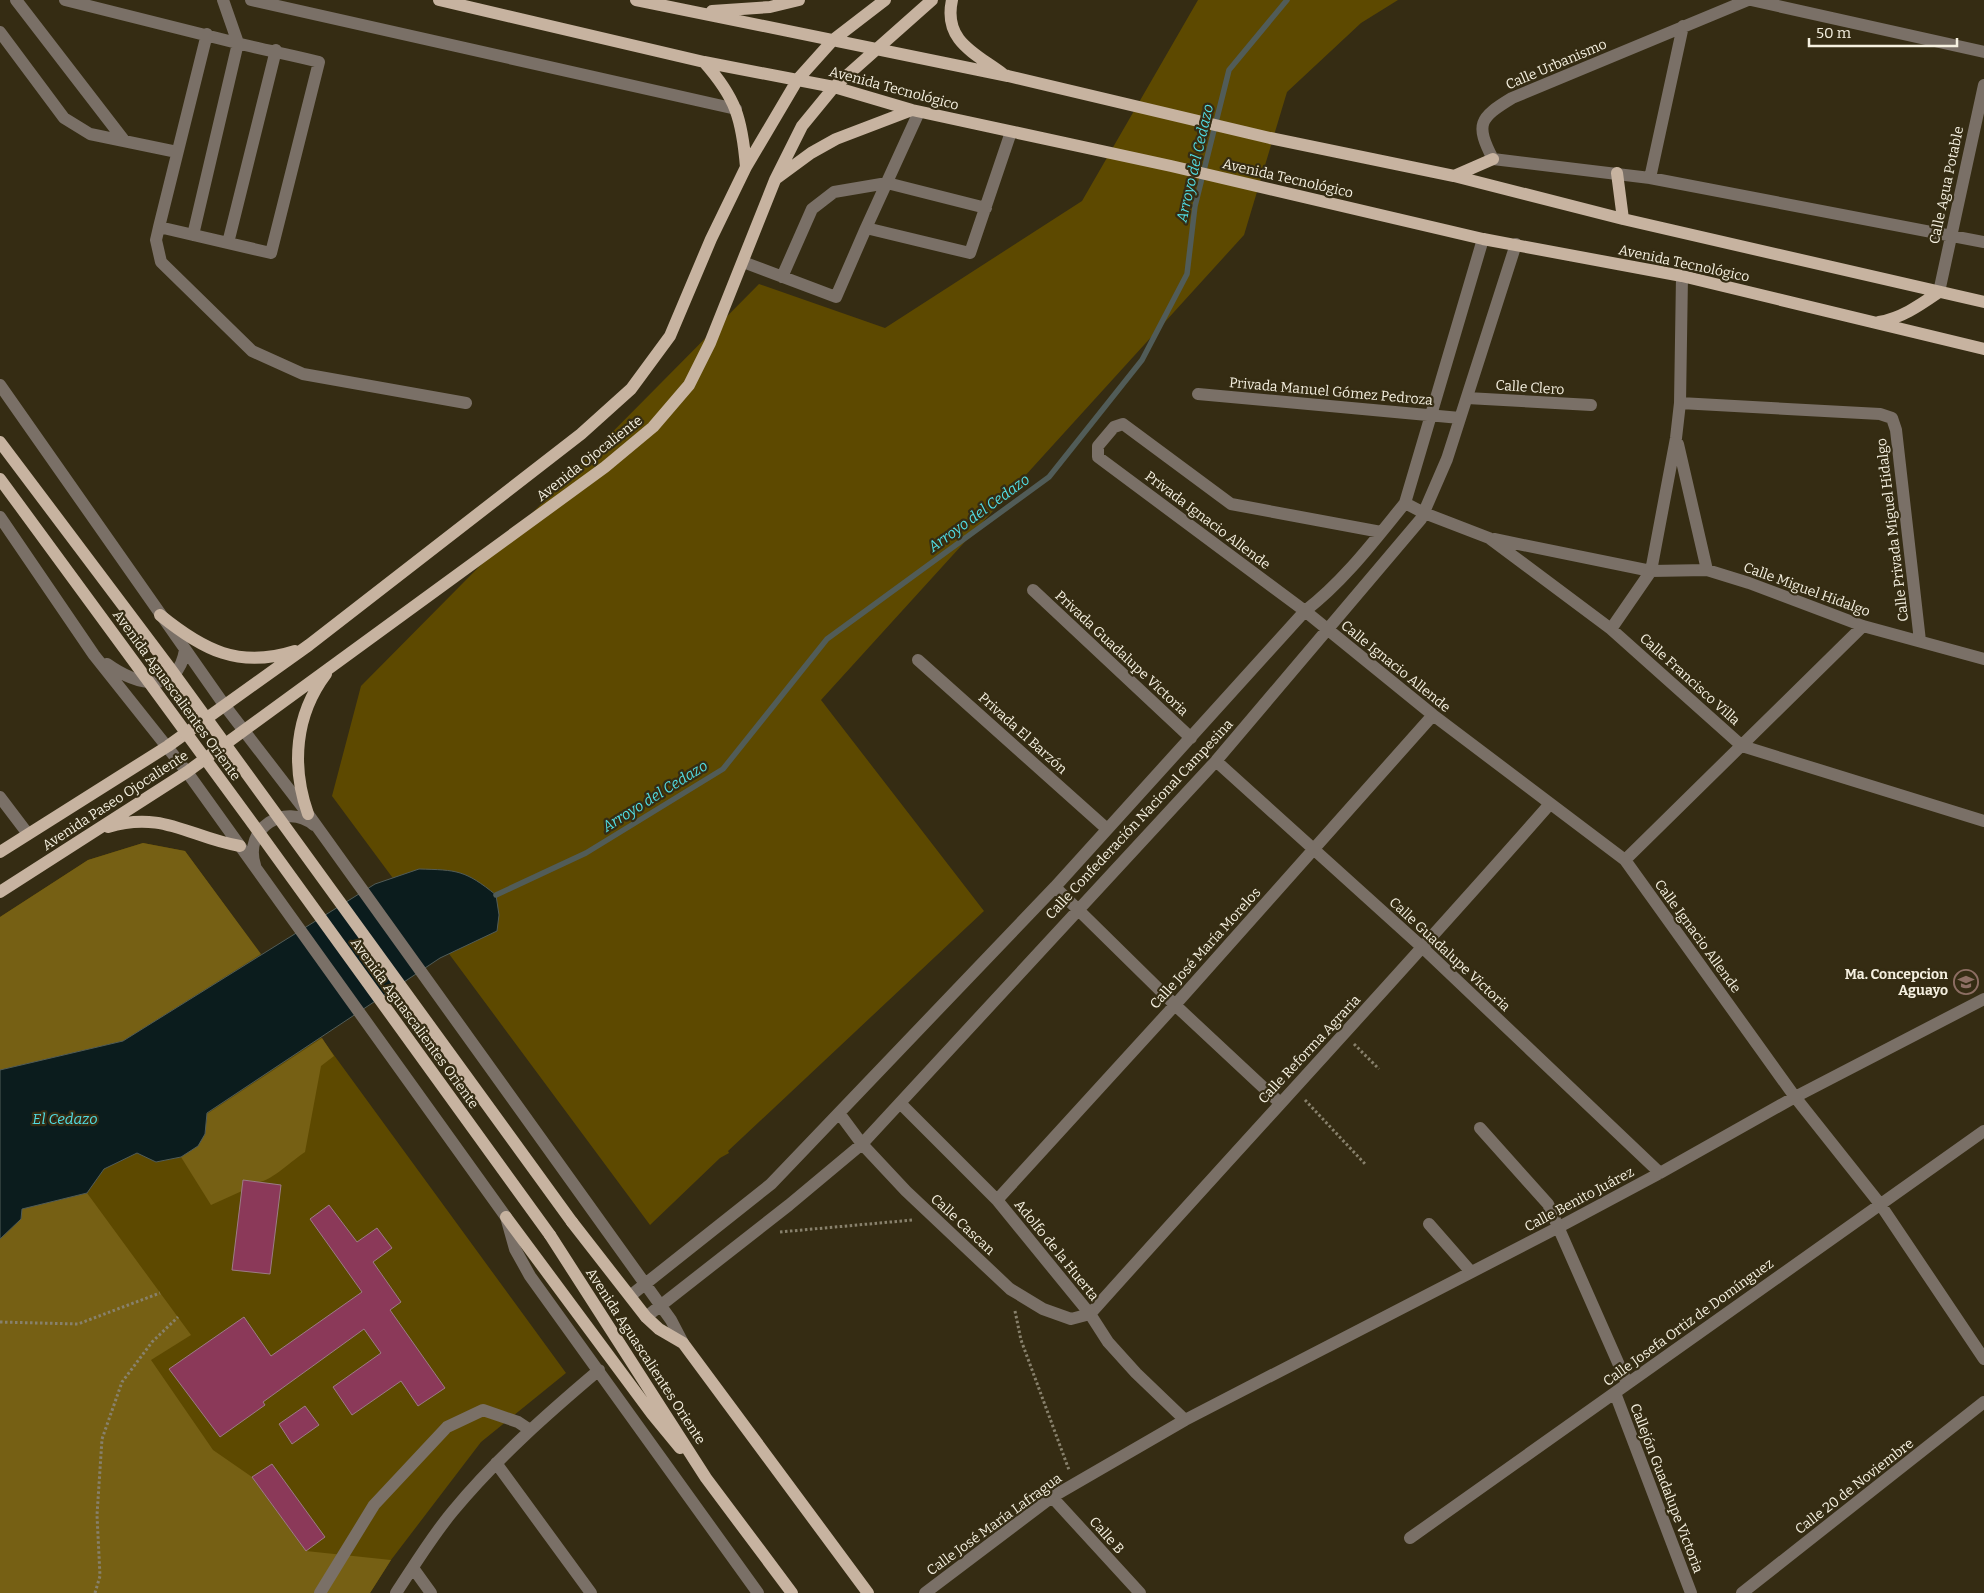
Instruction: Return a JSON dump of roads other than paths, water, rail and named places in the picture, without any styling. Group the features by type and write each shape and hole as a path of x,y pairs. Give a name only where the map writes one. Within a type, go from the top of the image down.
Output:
{"main road":[{"name":"Avenida Tecnológico","path":"439,0 704,62 834,87 916,111 1171,166 1483,239 1682,276 1984,349"},
{"name":"Avenida Tecnológico","path":"636,0 1008,76 1270,138 1454,176 1624,219 1984,302"},
{"path":"696,12 770,7 798,0"},
{"name":"Avenida Ojocaliente","path":"225,706 309,645 581,434 631,389 670,336 711,239 746,167 798,79 833,40 884,0"},
{"name":"Avenida Ojocaliente","path":"245,731 336,662 605,467 653,427 689,384 710,343 775,180 802,126 834,87 874,49 932,0"},
{"path":"952,0 950,13 952,28 959,42 1008,76"},
{"path":"704,62 724,84 736,109 743,130 746,167"},
{"path":"775,180 811,153 836,140 916,111"},
{"path":"1454,176 1493,159"},
{"path":"1617,173 1624,219"},
{"path":"1874,323 1894,319 1939,292"},
{"name":"Avenida Aguascalientes Oriente","path":"0,442 175,675 572,1222 646,1316 659,1329 683,1343 868,1593"},
{"name":"Avenida Aguascalientes Oriente","path":"0,479 262,836 550,1235 706,1478 792,1593"},
{"path":"160,615 200,644 232,656 248,658 279,656 309,645"},
{"path":"308,814 298,778 298,740 311,698 336,662"},
{"name":"Avenida Paseo Ojocaliente","path":"0,852 168,746 225,706"},
{"name":"Avenida Paseo Ojocaliente","path":"0,892 187,772 245,731"},
{"path":"88,836 118,824 151,821 168,824 218,842 240,846"},
{"path":"506,1218 652,1414 706,1478"}],"street":[{"path":"16,0 123,139"},
{"path":"65,0 319,62 271,253 159,227"},
{"path":"193,235 238,43 224,0"},
{"path":"251,0 736,109"},
{"path":"1750,0 1984,52"},
{"name":"Calle Urbanismo","path":"1493,159 1485,143 1482,127 1488,112 1512,98 1750,0"},
{"path":"1650,178 1683,26"},
{"path":"0,32 64,118 90,134 123,139 177,152"},
{"path":"207,34 156,240 162,262 252,352 303,374 466,403"},
{"path":"228,243 276,50"},
{"name":"Calle Agua Potable","path":"1939,292 1950,234 1984,85"},
{"path":"743,262 836,297 887,183 916,111"},
{"path":"866,228 970,253 1012,132"},
{"path":"1493,159 1650,178 1984,242"},
{"path":"782,277 812,209 834,192 887,183 986,208"},
{"name":"Calle Confederación Nacional Campesina","path":"630,1296 771,1184 1055,887 1306,611 1330,592 1405,503 1483,239"},
{"name":"Calle Confederación Nacional Campesina","path":"646,1316 790,1205 862,1144 901,1104 1077,909 1216,761 1328,631 1424,513 1447,459 1516,244"},
{"path":"1611,629 1651,571 1676,438 1680,403 1682,276"},
{"name":"Avenida Aguascalientes Oriente","path":"0,385 225,706 320,830 348,872 672,1320 683,1343"},
{"name":"Privada Manuel Gómez Pedroza","path":"1198,394 1460,418"},
{"name":"Calle Clero","path":"1467,398 1591,406"},
{"name":"Calle Privada Miguel Hidalgo","path":"1680,403 1880,414 1892,418 1896,430 1920,641"},
{"name":"Privada Ignacio Allende","path":"1306,611 1098,457 1096,451 1098,446 1114,426 1123,424 1231,504 1381,532"},
{"path":"1676,438 1708,570"},
{"name":"Calle Francisco Villa","path":"1405,503 1424,513 1489,538 1611,629 1742,746 1984,821"},
{"path":"0,517 94,655 168,746 506,1218 515,1249 526,1269 758,1593"},
{"name":"Calle Miguel Hidalgo","path":"1489,538 1651,571 1708,570 1864,626 1984,659"},
{"name":"Privada Guadalupe Victoria","path":"1033,590 1191,738"},
{"name":"Calle Ignacio Allende","path":"1306,611 1328,631 1433,715 1549,805 1625,860 1795,1096 1880,1204 1984,1359"},
{"path":"1625,860 1864,626"},
{"path":"94,655 126,676 142,682 155,683 176,671 186,650"},
{"name":"Privada El Barzón","path":"918,660 1107,829"},
{"name":"Calle José María Morelos","path":"997,1200 1175,1005 1433,715"},
{"name":"Calle Guadalupe Victoria","path":"1216,761 1423,948 1660,1174"},
{"path":"0,797 28,834"},
{"name":"Calle Reforma Agraria","path":"1090,1314 1279,1102 1423,948 1549,805"},
{"path":"258,870 253,853 254,844 257,835 269,822 277,818 296,816 305,819 320,830"},
{"path":"1055,887 1175,1005 1279,1102"},
{"name":"Calle Benito Juárez","path":"1185,1420 1660,1174 1795,1096 1984,999"},
{"name":"Adolfo de la Huerta","path":"901,1104 997,1200 1090,1314 1108,1342 1136,1373 1185,1420"},
{"name":"Calle Cascan","path":"839,1113 862,1144 934,1218 1010,1288 1043,1309 1072,1319 1090,1314"},
{"path":"1480,1128 1548,1204 1628,1383"},
{"name":"Calle Josefa Ortiz de Domínguez","path":"1410,1538 1984,1131"},
{"path":"1429,1224 1471,1272"},
{"path":"396,1593 452,1512 496,1463 530,1430 599,1370"},
{"name":"Callejón Guadalupe Victoria","path":"1615,1393 1691,1593"},
{"name":"Calle 20 de Noviembre","path":"1742,1593 1984,1402"},
{"path":"320,1593 374,1505 447,1427 483,1410 518,1422 530,1430"},
{"name":"Calle José María Lafragua","path":"925,1593 1052,1496 1185,1420"},
{"path":"496,1463 591,1593"},
{"name":"Calle B","path":"1052,1496 1140,1593"},
{"path":"413,1568 432,1593"}],"water":[{"name":"El Cedazo","path":"419,869 460,873 468,876 496,895 499,915 497,931 440,958 207,1113 205,1134 198,1146 181,1157 156,1162 137,1153 104,1169 87,1193 22,1209 21,1219 0,1239 0,1070 123,1041 375,884"}],"waterway":[{"name":"Arroyo del Cedazo","path":"496,895 586,853 723,769 827,639 1049,477 1142,360 1187,274 1195,206 1229,70 1287,0"}],"place":[{"name":"Ma. Concepcion Aguayo","path":"1966,982"}]}
